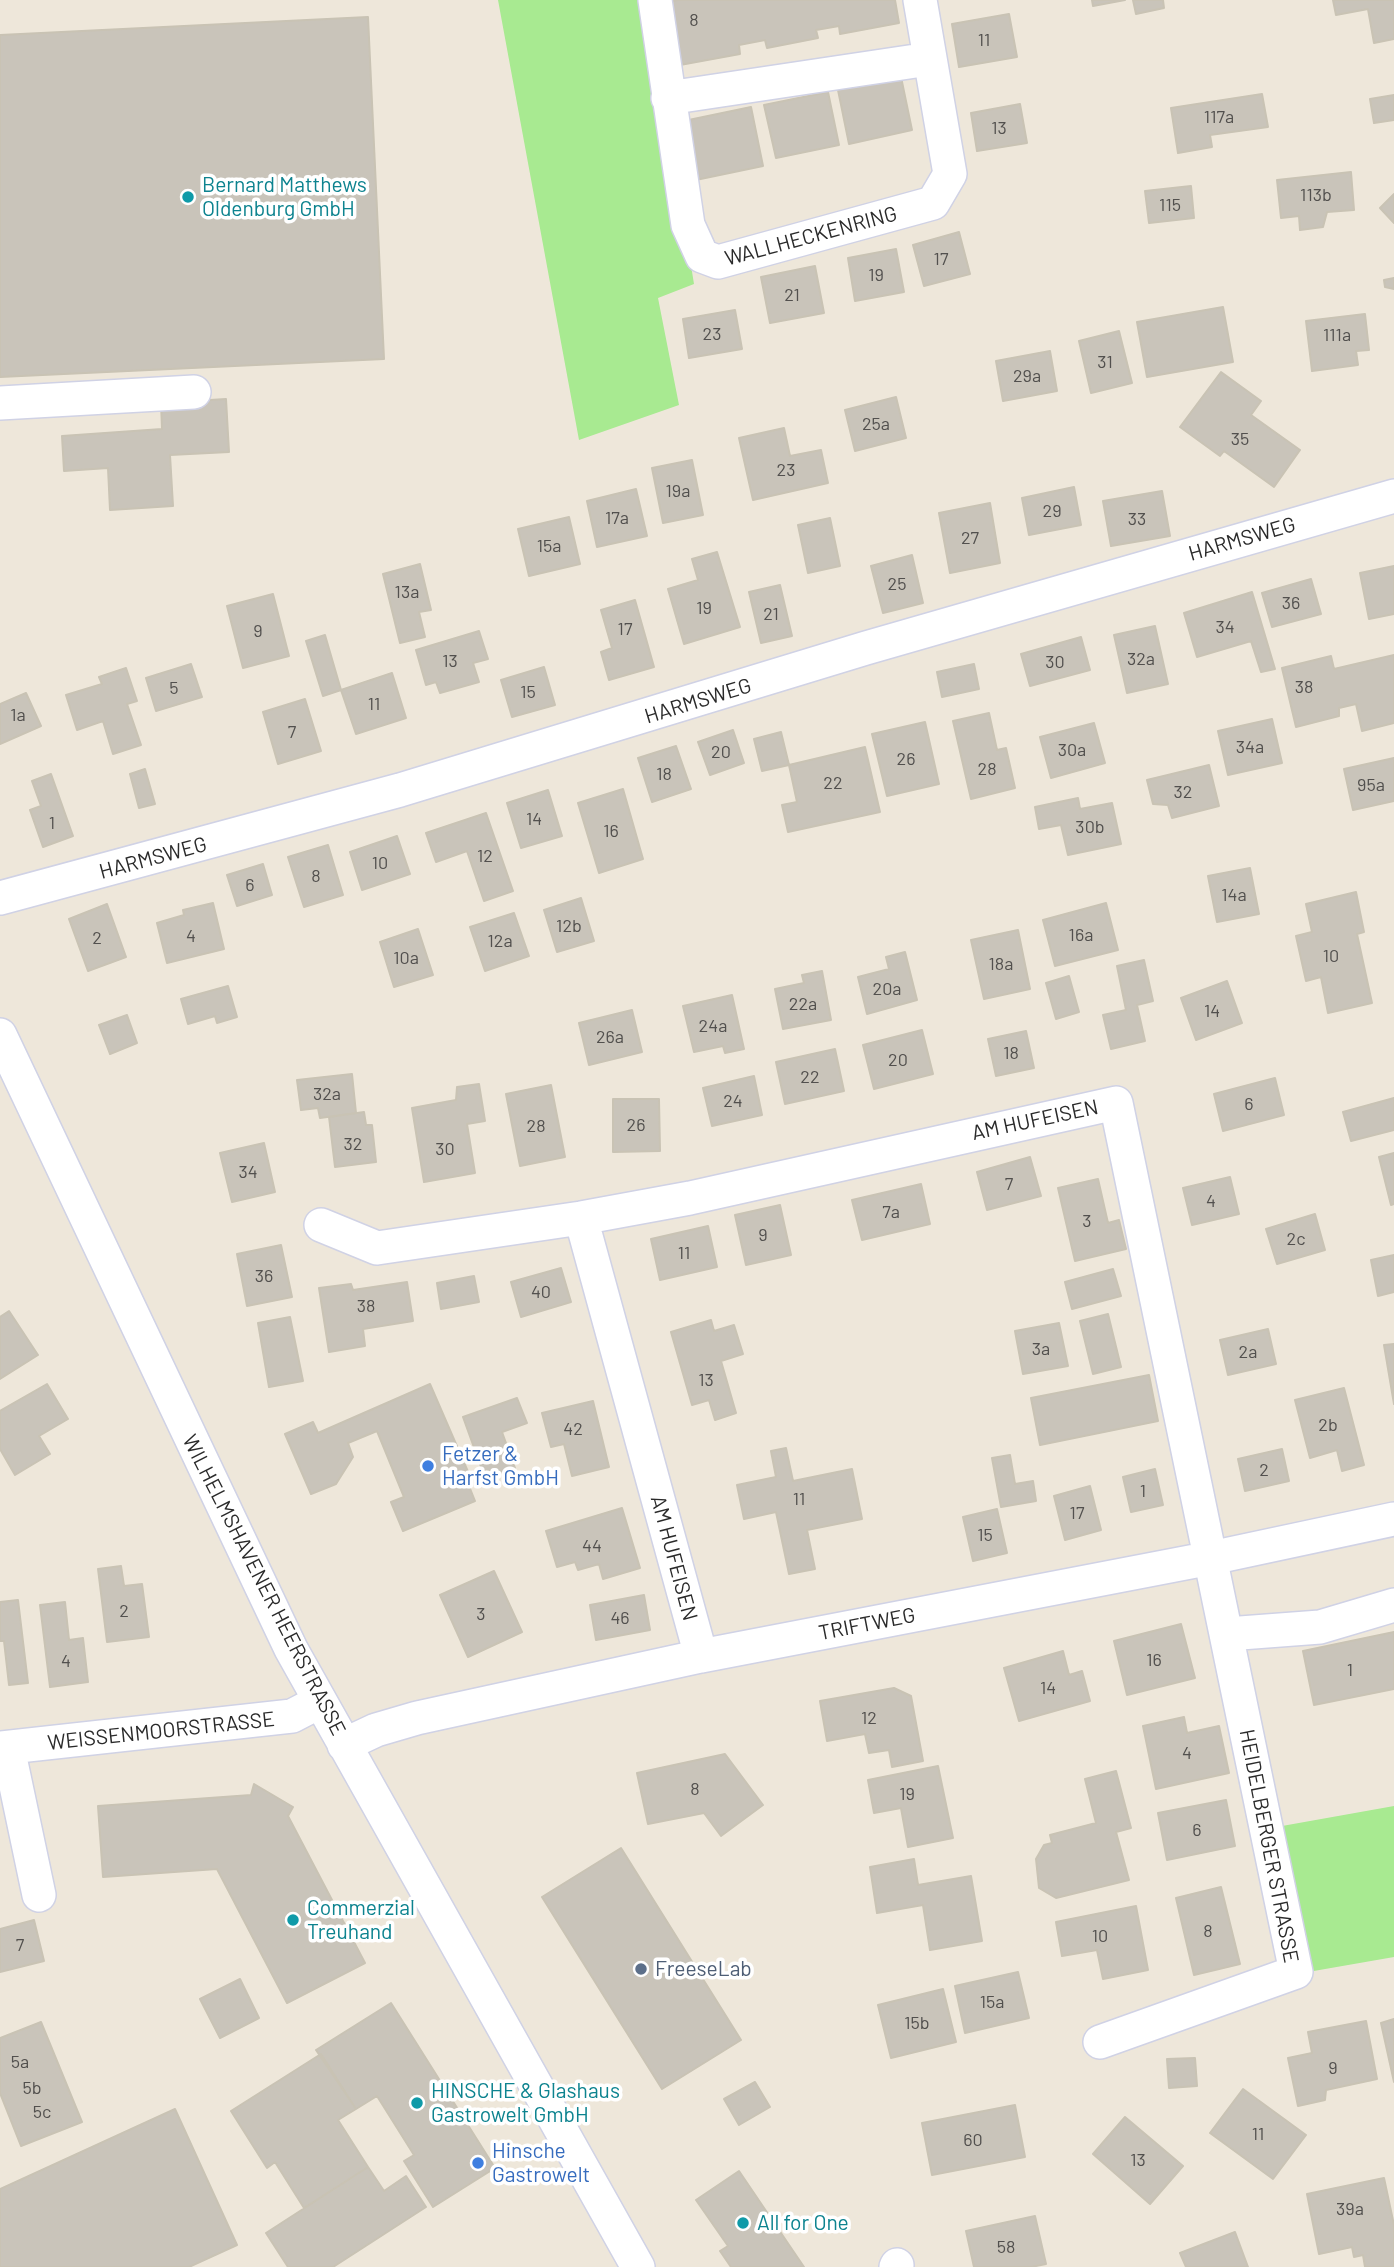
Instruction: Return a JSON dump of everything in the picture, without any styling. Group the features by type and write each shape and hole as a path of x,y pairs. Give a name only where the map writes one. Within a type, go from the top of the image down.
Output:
{"street":[{"name":"WALLHECKENRING","path":"655,0 688,225 702,256 718,262 933,203 950,174 920,0"},
{"path":"668,98 929,59"},
{"path":"0,403 194,392"},
{"name":"HARMSWEG","path":"0,898 400,790 866,648 1394,496"},
{"name":"WILHELMSHAVENER HEERSTRASSE","path":"0,1035 211,1483 319,1702 638,2267"},
{"name":"AM HUFEISEN","path":"321,1225 377,1248 581,1218 730,1189 1116,1103 1212,1558"},
{"name":"AM HUFEISEN","path":"581,1218 701,1656"},
{"name":"TRIFTWEG","path":"344,1745 376,1730 417,1717 701,1656 1212,1558 1394,1519"},
{"name":"HEIDELBERGER STRASSE","path":"1100,2042 1296,1972 1212,1558"},
{"path":"1227,1634 1320,1627 1394,1605"},
{"name":"WEISSENMOORSTRASSE","path":"4,1748 292,1716 319,1702"},
{"path":"4,1748 39,1895"}],"green space":[{"path":"498,0 648,0 694,284 658,298 679,405 579,440"},
{"path":"1394,1806 1394,1957 1308,1972 1282,1826"}],"building":[{"path":"895,0 899,23 840,34 839,26 816,30 818,38 767,48 765,40 739,45 740,54 680,65 668,2"},
{"path":"1092,0 1125,0 1093,6"},
{"path":"1133,0 1163,0 1164,8 1136,14"},
{"path":"1333,0 1394,0 1394,39 1374,43 1368,9 1336,15"},
{"path":"1009,14 1017,57 959,67 952,24"},
{"name":"Bernard Matthews Oldenburg GmbH","path":"368,17 384,359 0,377 0,35"},
{"path":"901,77 912,130 849,144 838,90"},
{"path":"828,92 839,145 776,158 764,105"},
{"path":"1262,94 1268,127 1210,135 1212,147 1178,153 1171,108"},
{"path":"1394,95 1394,120 1374,123 1370,99"},
{"path":"1020,104 1027,143 977,151 971,113"},
{"path":"751,107 763,166 691,181 679,122"},
{"path":"1351,172 1354,210 1327,212 1323,227 1300,230 1299,216 1281,218 1277,180"},
{"path":"1191,186 1194,218 1149,223 1145,191"},
{"path":"1394,194 1394,223 1380,208"},
{"path":"959,232 970,274 924,286 913,245"},
{"path":"896,249 904,292 855,301 848,258"},
{"path":"815,266 824,313 770,323 761,277"},
{"path":"1394,278 1394,289 1385,287 1384,280"},
{"path":"1223,307 1233,362 1147,377 1137,322"},
{"path":"735,310 742,349 689,358 683,319"},
{"path":"1365,314 1369,350 1356,351 1358,365 1312,371 1306,321"},
{"path":"1119,331 1132,383 1091,393 1079,341"},
{"path":"1050,351 1057,391 1003,401 996,361"},
{"path":"1221,372 1261,401 1251,415 1300,450 1274,487 1224,451 1220,456 1180,427"},
{"path":"896,397 906,438 855,451 845,410"},
{"path":"226,399 229,452 170,455 173,506 110,510 108,468 64,471 62,436 162,429 161,403"},
{"path":"784,428 790,456 821,450 828,483 753,500 739,438"},
{"path":"692,460 703,515 663,523 652,468"},
{"path":"1074,487 1081,525 1029,535 1022,498"},
{"path":"636,489 647,536 597,547 587,501"},
{"path":"1162,491 1170,536 1111,546 1103,501"},
{"path":"990,503 1000,563 950,573 939,513"},
{"path":"569,517 580,564 529,576 518,529"},
{"path":"830,518 840,566 808,573 798,525"},
{"path":"717,552 740,627 684,644 668,589 698,580 692,559"},
{"path":"912,555 923,603 883,613 871,566"},
{"path":"420,564 431,610 419,612 425,637 400,643 383,574"},
{"path":"1394,566 1394,614 1369,619 1360,573"},
{"path":"1311,579 1321,614 1272,627 1262,593"},
{"path":"780,585 792,636 761,643 749,592"},
{"path":"1252,592 1275,669 1261,672 1251,641 1197,657 1184,613"},
{"path":"273,594 289,656 243,668 227,606"},
{"path":"635,600 654,667 609,680 601,652 612,648 601,610"},
{"path":"1155,626 1168,684 1127,693 1114,635"},
{"path":"479,631 488,659 473,663 479,682 440,693 436,682 426,685 416,650"},
{"path":"325,635 341,690 323,696 306,641"},
{"path":"1081,637 1090,670 1030,686 1021,654"},
{"path":"1394,655 1394,723 1362,731 1356,704 1339,708 1339,716 1296,727 1282,668 1331,656 1334,669"},
{"path":"191,664 202,697 156,711 146,678"},
{"path":"974,664 979,689 942,697 937,672"},
{"path":"544,667 555,705 512,717 501,680"},
{"path":"126,668 137,701 127,704 141,745 113,754 103,721 77,730 66,695 102,684 99,677"},
{"path":"392,673 406,718 356,734 341,690"},
{"path":"26,693 41,726 0,744 0,704"},
{"path":"305,699 321,751 278,764 263,712"},
{"path":"989,713 997,750 1006,748 1015,788 971,799 953,721"},
{"path":"1272,719 1282,763 1228,775 1218,731"},
{"path":"925,722 939,784 887,796 872,734"},
{"path":"1094,723 1105,763 1051,778 1040,737"},
{"path":"733,730 744,763 710,775 698,742"},
{"path":"781,732 789,765 762,771 754,739"},
{"path":"676,746 691,789 652,802 638,758"},
{"path":"865,747 880,812 788,832 782,805 797,802 789,765"},
{"path":"1394,758 1394,801 1353,810 1344,769"},
{"path":"1209,765 1219,806 1172,818 1168,805 1153,804 1147,780"},
{"path":"145,769 155,804 139,808 130,774"},
{"path":"51,774 73,836 43,847 30,810 41,806 32,781"},
{"path":"623,789 643,859 599,873 578,803"},
{"path":"548,790 562,836 521,848 507,803"},
{"path":"1078,798 1080,809 1112,803 1121,844 1068,855 1061,825 1039,829 1035,807"},
{"path":"486,813 513,891 484,901 467,851 436,862 426,833"},
{"path":"397,836 410,874 362,890 350,852"},
{"path":"328,845 343,895 304,907 288,857"},
{"path":"263,864 272,895 237,906 227,875"},
{"path":"1250,868 1259,914 1217,922 1208,876"},
{"path":"1356,892 1364,932 1357,934 1372,1003 1328,1013 1321,977 1306,981 1296,936 1312,932 1306,904"},
{"path":"581,898 594,941 557,952 544,910"},
{"path":"213,903 224,949 167,963 157,923 184,915 183,910"},
{"path":"1106,903 1118,950 1055,966 1043,920"},
{"path":"107,904 126,957 88,971 69,919"},
{"path":"514,913 529,956 485,971 470,927"},
{"path":"418,929 433,975 394,987 380,942"},
{"path":"1018,930 1030,989 984,999 971,940"},
{"path":"905,952 917,1000 867,1014 858,977 889,969 886,957"},
{"path":"1144,960 1153,1001 1137,1005 1145,1041 1111,1049 1103,1015 1126,1010 1117,966"},
{"path":"822,971 831,1020 783,1029 775,989 804,983 802,975"},
{"path":"1069,976 1079,1012 1056,1019 1046,983"},
{"path":"1227,981 1242,1023 1196,1040 1181,998"},
{"path":"228,986 237,1017 217,1023 215,1016 188,1024 181,999"},
{"path":"732,995 744,1049 725,1053 723,1046 694,1052 683,1006"},
{"path":"632,1010 642,1052 589,1065 579,1023"},
{"path":"127,1015 137,1043 110,1054 99,1025"},
{"path":"922,1030 933,1074 874,1089 863,1045"},
{"path":"1026,1031 1034,1068 996,1076 988,1039"},
{"path":"835,1049 844,1091 785,1104 776,1062"},
{"path":"352,1074 356,1113 320,1118 318,1108 301,1110 297,1080"},
{"path":"754,1076 762,1115 712,1126 703,1088"},
{"path":"1275,1078 1284,1115 1223,1131 1214,1094"},
{"path":"479,1084 485,1121 467,1124 475,1173 424,1182 412,1108 456,1100 457,1087"},
{"path":"551,1085 565,1157 520,1166 506,1094"},
{"path":"1394,1098 1394,1130 1351,1141 1343,1112"},
{"path":"613,1099 659,1099 660,1151 613,1152"},
{"path":"364,1112 366,1125 372,1125 376,1162 335,1167 329,1117"},
{"path":"264,1143 275,1192 232,1202 220,1153"},
{"path":"1394,1153 1394,1204 1391,1205 1379,1157"},
{"path":"1030,1157 1041,1196 987,1210 977,1172"},
{"path":"1230,1177 1239,1214 1192,1225 1183,1188"},
{"path":"1098,1179 1108,1223 1119,1220 1126,1249 1075,1261 1058,1188"},
{"path":"921,1184 930,1224 862,1240 852,1200"},
{"path":"780,1205 791,1255 746,1265 735,1215"},
{"path":"1315,1214 1325,1250 1277,1264 1266,1229"},
{"path":"708,1226 717,1267 660,1280 651,1239"},
{"path":"281,1245 292,1297 247,1306 237,1254"},
{"path":"1394,1255 1394,1292 1378,1296 1371,1260"},
{"path":"561,1268 571,1302 521,1317 511,1282"},
{"path":"1113,1269 1121,1296 1072,1309 1065,1282"},
{"path":"474,1276 479,1302 441,1309 437,1283"},
{"path":"407,1282 413,1321 363,1329 365,1346 329,1352 319,1288 351,1284 353,1290"},
{"path":"9,1311 38,1355 0,1379 0,1317"},
{"path":"1108,1314 1121,1367 1093,1374 1080,1321"},
{"path":"290,1317 303,1381 269,1387 258,1323"},
{"path":"711,1320 714,1331 734,1325 743,1354 721,1361 736,1413 715,1420 709,1400 692,1405 671,1332"},
{"path":"1059,1323 1068,1366 1023,1374 1015,1331"},
{"path":"1268,1329 1276,1364 1228,1375 1220,1340"},
{"path":"1394,1344 1394,1404 1384,1345"},
{"path":"1149,1375 1158,1421 1040,1445 1031,1398"},
{"path":"47,1384 68,1419 39,1436 50,1454 15,1475 0,1449 0,1411"},
{"name":"Fetzer & Harfst GmbH","path":"430,1384 469,1474 465,1476 475,1501 403,1531 391,1502 404,1497 377,1431 348,1443 353,1457 336,1484 311,1494 285,1434 313,1422 318,1433"},
{"path":"1344,1388 1364,1465 1342,1471 1337,1450 1310,1458 1295,1400"},
{"path":"517,1398 527,1423 502,1432 515,1468 485,1478 463,1417"},
{"path":"593,1401 609,1467 572,1476 564,1444 551,1447 542,1413"},
{"path":"786,1448 793,1481 852,1469 862,1519 807,1530 815,1569 789,1574 776,1512 744,1519 737,1485 776,1477 771,1451"},
{"path":"1282,1449 1289,1481 1245,1491 1238,1459"},
{"path":"1010,1455 1015,1484 1033,1481 1036,1501 1001,1507 992,1458"},
{"path":"1155,1469 1163,1505 1131,1512 1123,1477"},
{"path":"1090,1486 1101,1530 1065,1540 1054,1496"},
{"path":"622,1508 640,1568 603,1579 599,1564 578,1570 575,1562 557,1567 546,1531"},
{"path":"997,1509 1007,1553 973,1561 963,1517"},
{"path":"121,1566 124,1586 142,1584 149,1637 107,1642 98,1569"},
{"path":"494,1571 522,1632 468,1657 440,1595"},
{"path":"644,1595 650,1630 596,1640 590,1605"},
{"path":"18,1600 28,1683 9,1685 4,1641 0,1641 0,1602"},
{"path":"65,1602 69,1640 83,1638 88,1682 50,1687 40,1605"},
{"path":"1181,1624 1195,1678 1127,1695 1114,1641"},
{"path":"1394,1632 1394,1689 1314,1705 1303,1651"},
{"path":"1063,1651 1069,1675 1082,1671 1090,1701 1019,1721 1004,1668"},
{"path":"894,1688 911,1696 923,1761 892,1767 889,1750 869,1753 865,1734 827,1741 820,1701"},
{"path":"1184,1717 1187,1733 1219,1726 1229,1773 1156,1789 1143,1726"},
{"path":"725,1754 763,1805 721,1836 704,1813 648,1824 637,1773"},
{"path":"938,1766 953,1838 908,1847 901,1808 874,1813 868,1780"},
{"path":"1116,1771 1131,1828 1116,1832 1129,1880 1056,1898 1039,1888 1036,1859 1044,1845 1052,1843 1050,1835 1096,1823 1085,1779"},
{"name":"Commerzial Treuhand","path":"254,1784 293,1807 288,1816 365,1963 287,2003 217,1869 103,1877 98,1806 251,1795"},
{"path":"1226,1800 1235,1846 1167,1860 1158,1813"},
{"name":"FreeseLab","path":"621,1848 741,2040 662,2089 542,1897"},
{"path":"914,1859 918,1885 971,1876 982,1941 930,1950 923,1905 877,1913 870,1867"},
{"path":"1221,1887 1240,1964 1194,1975 1176,1898"},
{"path":"1136,1906 1148,1970 1103,1979 1097,1950 1062,1956 1056,1922"},
{"path":"34,1920 44,1961 0,1972 0,1929"},
{"path":"1018,1972 1029,2018 965,2033 955,1986"},
{"path":"240,1979 259,2018 220,2038 200,1999"},
{"path":"943,1989 956,2042 891,2058 878,2005"},
{"name":"HINSCHE & Glashaus Gastrowelt GmbH","path":"391,2003 495,2168 433,2207 404,2161 414,2155 377,2096 356,2109 316,2050"},
{"path":"1394,2019 1394,2082 1381,2023"},
{"path":"1366,2021 1377,2079 1326,2090 1325,2100 1298,2106 1288,2058 1312,2053 1308,2032"},
{"path":"41,2022 82,2122 21,2146 0,2093 0,2038"},
{"path":"321,2054 356,2109 338,2120 368,2167 304,2208 275,2162 267,2168 231,2111"},
{"path":"1195,2058 1197,2086 1169,2088 1167,2059"},
{"path":"755,2082 770,2107 739,2125 724,2099"},
{"path":"1243,2089 1306,2135 1273,2179 1210,2133"},
{"path":"1015,2105 1025,2157 932,2175 922,2123"},
{"path":"175,2109 237,2245 189,2267 0,2267 0,2189"},
{"path":"1125,2117 1183,2166 1150,2204 1093,2154"},
{"path":"368,2167 384,2191 406,2176 426,2207 333,2267 288,2267 266,2233"},
{"name":"All for One","path":"739,2171 804,2267 731,2267 720,2251 728,2246 696,2200"},
{"path":"1384,2178 1394,2225 1394,2267 1365,2267 1363,2255 1354,2257 1352,2247 1319,2254 1307,2194"},
{"path":"1035,2216 1046,2264 1031,2267 974,2267 966,2231"},
{"path":"1235,2232 1248,2267 1186,2267 1180,2253"}],"place":[{"name":"Bernard Matthews Oldenburg GmbH","path":"188,197"},
{"name":"Fetzer & Harfst GmbH","path":"428,1466"},
{"name":"Commerzial Treuhand","path":"293,1920"},
{"name":"FreeseLab","path":"641,1969"},
{"name":"HINSCHE & Glashaus Gastrowelt GmbH","path":"417,2103"},
{"name":"Hinsche Gastrowelt","path":"478,2163"},
{"name":"All for One","path":"743,2223"}]}
